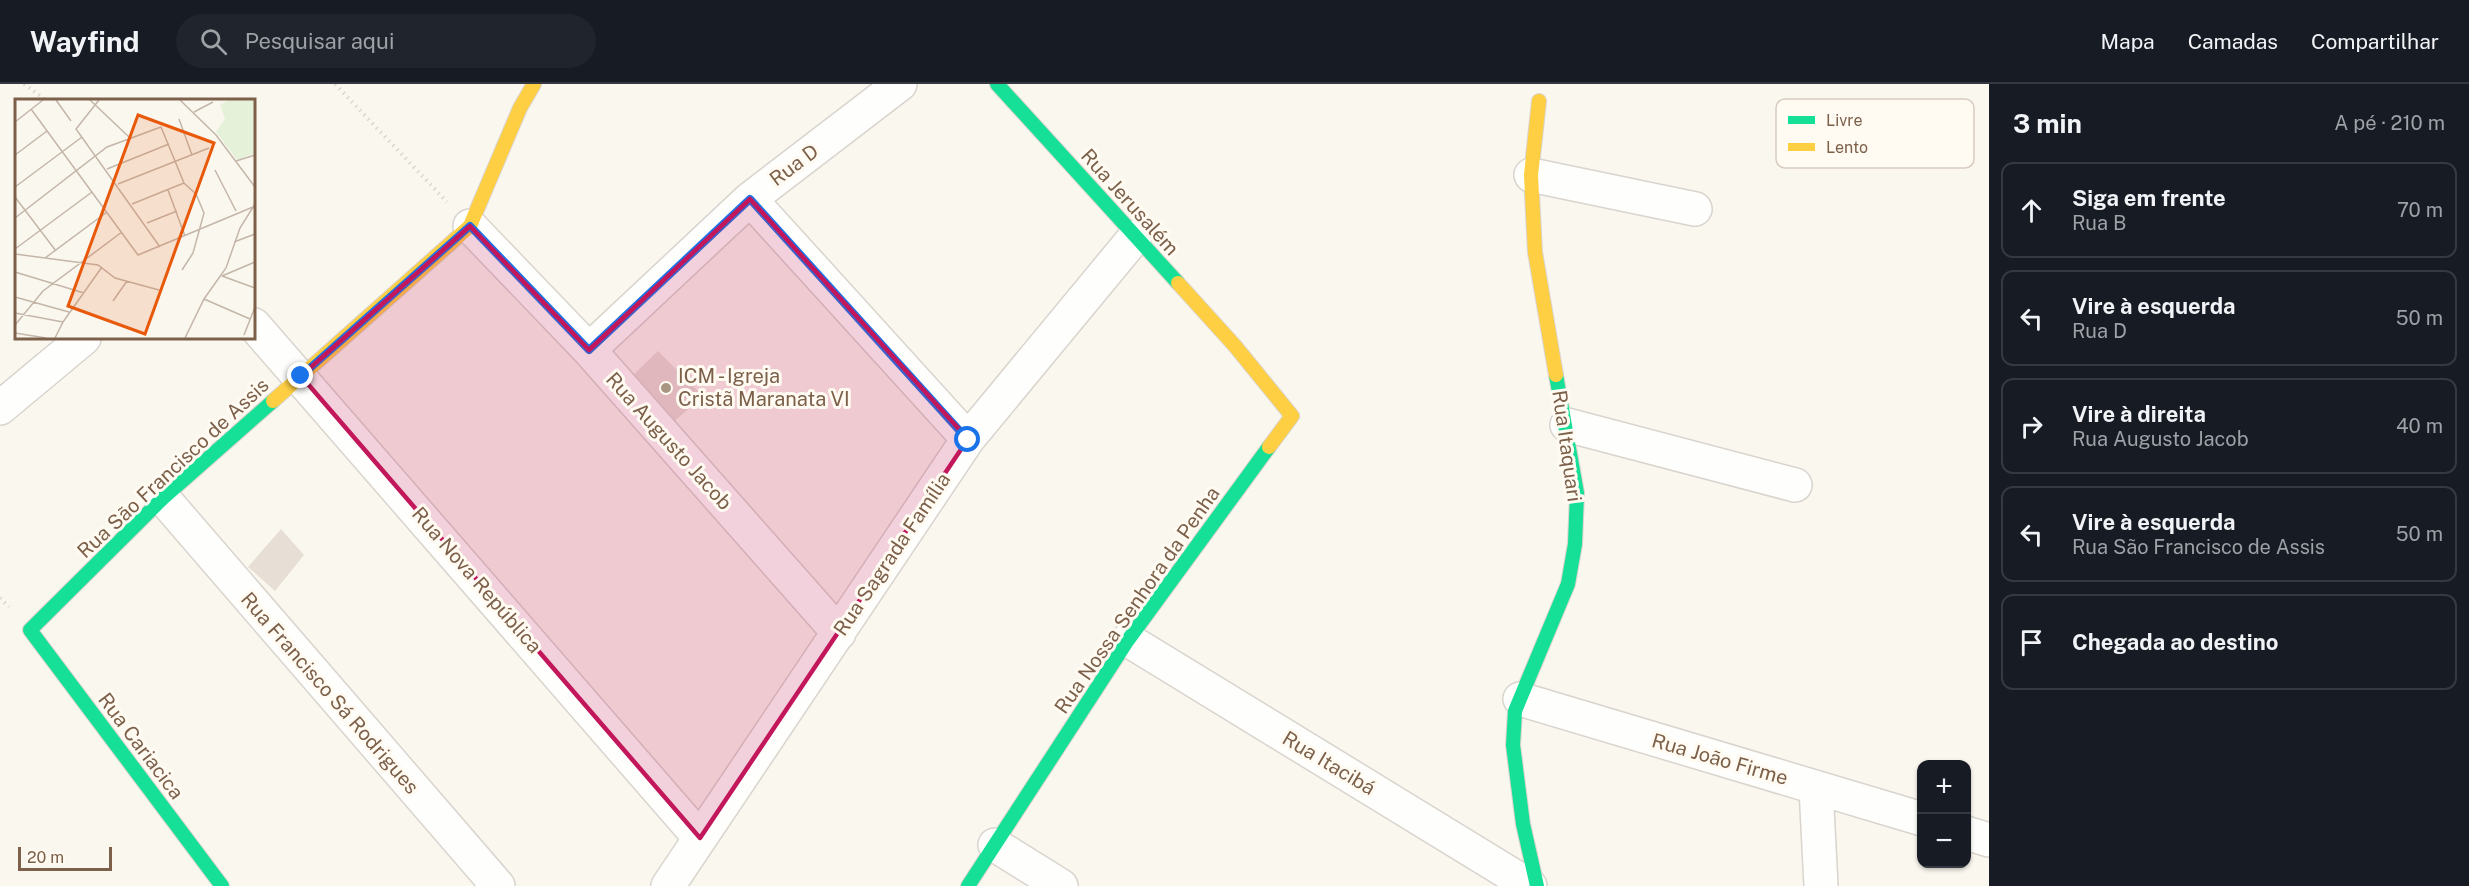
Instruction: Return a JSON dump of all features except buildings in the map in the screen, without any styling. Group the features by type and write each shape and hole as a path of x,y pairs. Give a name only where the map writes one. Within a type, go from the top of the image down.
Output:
{"street":[{"name":"Rua São Francisco de Assis","path":"30,630 163,498 470,226 520,108 534,84"},
{"name":"Rua D","path":"589,350 750,199 900,84"},
{"name":"Rua Jerusalém","path":"997,84 1235,346"},
{"name":"Rua Itaquari","path":"1537,886 1523,824 1513,746 1515,711 1568,584 1575,544 1577,493 1537,263 1531,174 1539,101"},
{"path":"1531,174 1695,209"},
{"path":"750,199 968,440"},
{"name":"Rua Augusto Jacob","path":"470,226 589,350 839,633"},
{"name":"Rua Sagrada Família","path":"668,886 968,440 1135,237"},
{"name":"Rua Nova República","path":"255,326 301,376 700,838"},
{"path":"0,408 83,339"},
{"name":"Rua Nossa Senhora da Penha","path":"968,886 1128,640 1292,416 1235,346"},
{"path":"1567,425 1795,485"},
{"name":"Rua Francisco Sá Rodrigues","path":"163,498 498,886"},
{"name":"Rua Cariacica","path":"30,630 222,886"},
{"name":"Rua Itacibá","path":"1128,640 1530,886"},
{"name":"Rua João Firme","path":"1520,699 1917,818"},
{"path":"1816,788 1821,886"},
{"path":"1971,835 1989,840"},
{"path":"995,845 1061,886"}],"path":[{"path":"24,84 45,99"},
{"path":"335,84 470,226"}],"highlighted area":[{"path":"750,199 968,439 700,838 301,376 470,226 589,350"}],"traffic: fast":[{"path":"997,84 1178,283"},
{"path":"1537,886 1523,824 1513,745 1515,711 1568,584 1575,544 1577,493 1556,375"},
{"path":"222,886 30,630 163,498 273,401"},
{"path":"968,886 1128,640 1269,447"}],"traffic: slow":[{"path":"273,401 470,226 520,108 534,84"},
{"path":"1539,101 1531,175 1535,252 1556,375"},
{"path":"1178,283 1235,346 1292,416 1269,447"}],"place":[{"name":"ICM - Igreja Cristã Maranata VI","path":"666,388"}],"route":[{"path":"301,376 470,226 589,350 750,199 968,440"}]}
